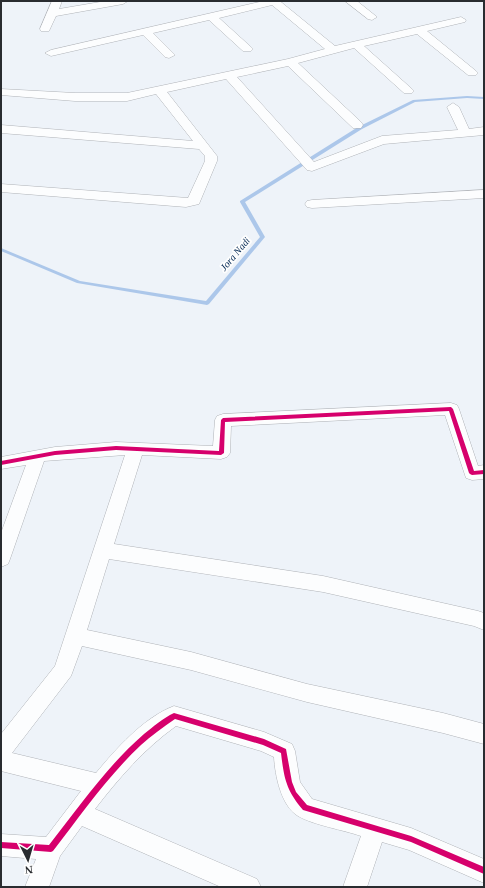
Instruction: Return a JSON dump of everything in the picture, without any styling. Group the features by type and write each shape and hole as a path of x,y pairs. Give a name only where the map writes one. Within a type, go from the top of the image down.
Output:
{"street":[{"path":"45,30 57,1"},
{"path":"51,14 123,1"},
{"path":"51,53 275,1 332,50"},
{"path":"350,1 372,17"},
{"path":"211,16 247,49"},
{"path":"1,92 75,97 127,97 290,62 354,44 461,20"},
{"path":"419,30 472,73"},
{"path":"145,31 169,55"},
{"path":"354,44 408,91"},
{"path":"290,62 357,125"},
{"path":"229,75 312,167 382,140 484,131"},
{"path":"1,188 191,203 194,201 211,161 211,156 160,91"},
{"path":"453,107 465,132"},
{"path":"1,129 203,146"},
{"path":"312,204 484,194"},
{"path":"1,463 37,457 116,448 221,453 223,420 451,409 472,473 484,472"},
{"path":"1,751 64,670 135,449"},
{"path":"1,559 37,457"},
{"path":"102,550 323,584 478,619 484,622"},
{"path":"75,636 191,661 307,693 443,723 484,734"},
{"path":"36,887 51,849 100,785 148,735 174,716 264,742 284,751 288,784 295,796 305,808 411,839 484,871"},
{"path":"1,761 100,785"},
{"path":"78,813 249,887"},
{"path":"355,887 375,829"},
{"path":"1,845 51,849"}],"waterway":[{"name":"Jora Nadi","path":"1,249 79,282 207,303 263,237 242,202 360,128 414,101 467,97 484,98"}],"cycle path":[{"path":"1,463 55,453 116,448 221,453 223,420 451,409 472,473 484,472"},
{"path":"1,845 51,849 92,795 123,759 156,728 174,716 264,742 284,751 288,782 294,794 305,808 411,839 484,871"}]}
